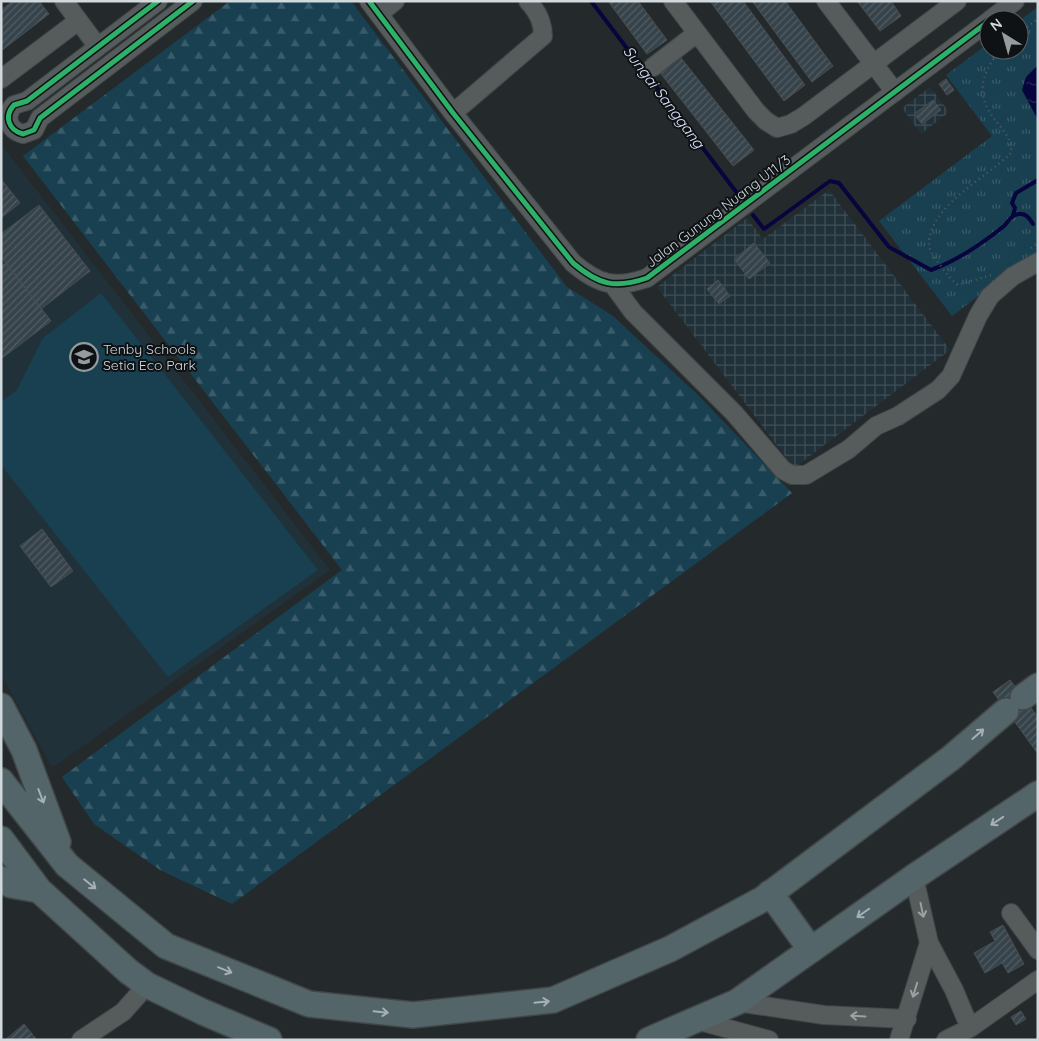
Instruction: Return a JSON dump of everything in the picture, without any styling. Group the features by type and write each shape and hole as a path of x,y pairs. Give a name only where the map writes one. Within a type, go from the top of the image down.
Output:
{"highway":[{"path":"1,781 67,865 166,946 309,1004 413,1015 553,1000 670,949 770,893 950,758 1022,698"},
{"path":"1,706 24,750 67,865"},
{"path":"649,1040 737,1002 914,877 1038,794"},
{"path":"1,839 38,890 128,971 147,985 203,1012 269,1040"},
{"path":"1,879 11,885 38,890"},
{"path":"770,893 811,950"}],"street":[{"path":"64,1 98,47"},
{"path":"158,1 27,101 14,104 8,114 8,120 13,129 23,134 34,130 40,118 193,1"},
{"path":"395,1 374,8 453,113 573,263 587,275 614,286 634,312 734,413 782,470 792,475 806,475 849,449 876,426 898,416 938,390 951,376 978,316 990,296 1034,256"},
{"path":"453,113 543,36 543,28 537,10 528,1"},
{"path":"673,1 756,111 777,128 791,124 804,116 957,1"},
{"path":"826,1 895,92"},
{"name":"Jalan Gunung Nuang U11/3","path":"1004,10 1015,1"},
{"path":"1,79 78,21"},
{"name":"Jalan Gunung Nuang U11/3","path":"614,286 629,284 647,278 979,29"},
{"path":"653,67 697,33"},
{"path":"914,877 929,944 954,990 970,1028"},
{"path":"1012,914 1038,950"},
{"path":"900,1040 929,944"},
{"path":"946,1040 970,1028 1038,980"},
{"path":"81,1040 124,1012 147,985"},
{"path":"737,1002 824,1014 907,1019"},
{"path":"696,1020 769,1040"}],"path":[{"path":"994,60 984,76 984,102 987,111 1009,141 1012,147 1010,153 945,209 934,226 929,242 931,252 948,276 958,285 999,272"},
{"path":"1034,256 1038,243"}],"shaded area":[{"path":"930,87 949,112 921,134 902,108"},
{"name":"Tenby Schools Setia Eco Park","path":"1,144 330,570 52,768 1,674"},
{"path":"829,190 950,350 794,468 657,287 747,218 763,239"}],"green space":[{"path":"230,1 351,1 567,287 613,316 699,396 792,493 232,904 160,870 94,824 62,777 342,570 23,156"},
{"path":"1038,7 1038,251 952,316 879,221 992,136 946,75 979,50 979,60 1029,60 1029,14"},
{"path":"101,293 318,570 168,677 1,465 1,402 17,390 43,338"}],"water":[{"path":"1038,65 1038,120 1022,90 1026,77"}],"building":[{"path":"13,1 39,1 49,14 1,51 1,10"},
{"path":"608,1 638,1 667,40 647,54"},
{"path":"710,1 743,1 805,85 784,101"},
{"path":"752,1 785,1 833,66 812,82"},
{"path":"857,1 891,1 901,16 880,31"},
{"path":"678,54 754,150 733,166 658,70"},
{"path":"946,79 954,90 947,95 939,84"},
{"path":"933,100 941,110 922,124 914,114"},
{"path":"1,179 20,203 1,218"},
{"path":"39,205 90,271 41,309 1,257 1,234"},
{"path":"754,243 770,263 749,279 734,259"},
{"path":"6,263 51,321 1,359 1,266"},
{"path":"718,280 730,296 719,304 707,289"},
{"path":"42,529 73,571 51,587 20,546"},
{"path":"1010,680 1038,717 1038,754 993,692"},
{"path":"1003,925 1024,964 1008,973 1002,963 985,973 974,953 995,941 990,932"},
{"path":"1021,1011 1026,1019 1016,1025 1011,1017"},
{"path":"24,1024 37,1040 5,1040"}],"waterway":[{"name":"Sungai Sanggang","path":"591,1 737,193"},
{"path":"1013,215 1015,208 1012,203 1016,193 1038,180"},
{"name":"Sungai Sanggang","path":"753,215 764,229 830,181 839,183 889,247 931,270 960,257 1004,226 1014,216 1024,214 1033,224"}],"cycle path":[{"path":"158,1 27,101 14,105 8,118 11,126 23,134 34,130 40,118 193,1"},
{"path":"369,1 453,113 573,263 599,280 616,284 647,278 979,29"}],"place":[{"name":"Tenby Schools Setia Eco Park","path":"84,357"}]}
